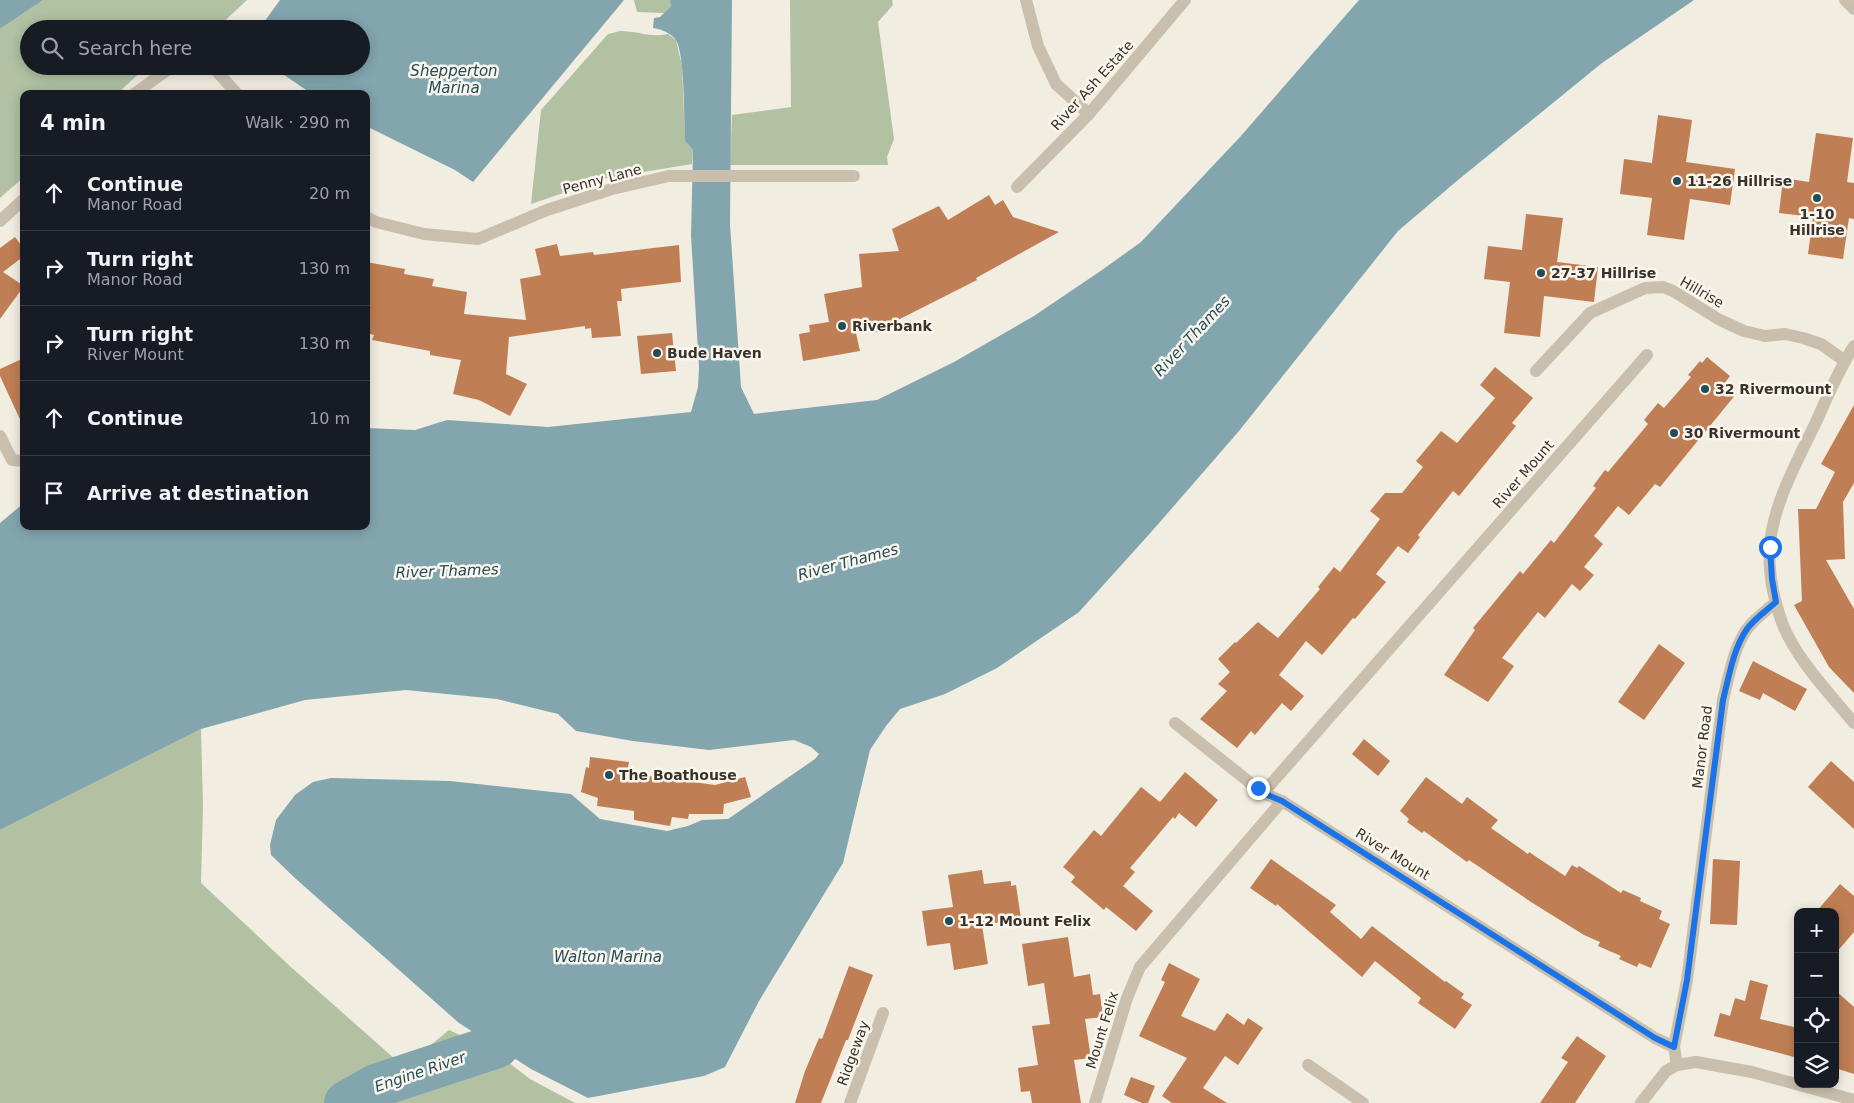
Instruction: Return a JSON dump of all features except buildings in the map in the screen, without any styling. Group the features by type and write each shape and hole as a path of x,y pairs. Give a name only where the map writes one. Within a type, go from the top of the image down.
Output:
{"street":[{"path":"1026,0 1038,46 1056,84 1089,114"},
{"name":"River Ash Estate","path":"1017,187 1089,114 1185,0"},
{"path":"1845,0 1854,9"},
{"path":"140,90 160,75"},
{"path":"220,75 233,90"},
{"name":"Penny Lane","path":"370,219 424,234 478,239 547,210 612,189 669,176 854,176"},
{"path":"0,221 20,203"},
{"name":"Hillrise","path":"1536,371 1590,313 1645,288 1663,287 1673,291 1720,320 1744,331 1765,336 1785,334 1821,344 1845,361"},
{"path":"1854,346 1801,451 1781,500 1772,529 1770,563 1776,602 1783,626 1799,653 1854,723"},
{"name":"River Mount","path":"1263,793 1647,355"},
{"path":"0,436 12,460 20,461"},
{"name":"Manor Road","path":"1677,1065 1674,1047 1687,980 1723,700 1734,657 1746,630 1755,619 1776,602"},
{"name":"River Mount","path":"1175,723 1263,793 1282,801 1647,1032 1674,1047"},
{"name":"Mount Felix","path":"1095,1103 1127,998 1140,967 1282,801"},
{"name":"Ridgeway","path":"850,1103 884,1013"},
{"path":"1640,1103 1666,1071 1677,1065 1696,1062 1752,1072 1854,1100"},
{"path":"1308,1065 1363,1103"}],"green space":[{"path":"43,0 247,0 226,20 20,20 20,75 137,75 121,90 20,90 20,180 0,198 0,29"},
{"path":"634,0 670,0 672,5 664,13 637,12"},
{"path":"790,0 892,0 893,5 878,22 894,139 887,157 888,165 730,165 732,115 791,107"},
{"path":"620,31 655,35 668,34 676,40 682,66 685,141 693,150 692,164 607,178 531,204 541,110 608,34"},
{"path":"201,729 203,807 201,883 292,968 404,1067 449,1030 491,1049 530,1079 575,1103 0,1103 0,830"}],"water":[{"path":"0,0 43,0 0,29"},
{"name":"Shepperton Marina","path":"280,0 624,0 473,182 455,170 370,128 370,90 306,90 284,75 370,75 370,20 266,20"},
{"path":"670,0 732,0 730,224 741,387 754,414 877,400 954,362 1034,316 1102,270 1141,242 1240,137 1359,0 1694,0 1602,63 1398,231 1239,431 1079,612 997,668 945,694 900,709 870,750 843,863 759,1001 725,1067 704,1076 588,1098 531,1069 459,1023 296,879 271,855 270,845 276,820 295,795 313,782 331,778 450,781 571,794 600,819 667,831 688,826 702,820 728,819 815,759 819,754 811,747 794,740 709,750 633,741 576,731 558,714 497,699 406,690 305,700 201,729 0,830 0,523 20,506 20,530 370,530 370,428 415,430 447,420 548,427 691,412 698,387 699,367 691,236 693,150 685,141 683,73 679,48 676,40 671,35 653,28 654,18 660,17 671,6"}],"waterway":[{"name":"Engine River","path":"346,1103 376,1086 497,1046"}],"place":[{"name":"11-26 Hillrise","path":"1677,181"},
{"name":"1-10 Hillrise","path":"1817,198"},
{"name":"27-37 Hillrise","path":"1541,273"},
{"name":"Riverbank","path":"842,326"},
{"name":"Bude Haven","path":"657,353"},
{"name":"32 Rivermount","path":"1705,389"},
{"name":"30 Rivermount","path":"1674,433"},
{"name":"The Boathouse","path":"609,775"},
{"name":"1-12 Mount Felix","path":"949,921"}],"route":[{"path":"1258,788 1263,793 1282,801 1655,1038 1674,1047 1687,980 1723,700 1734,657 1746,630 1755,619 1776,602 1770,563 1770,547"}],"water label":[{"name":"River Thames","path":"1192,336"},
{"name":"River Thames","path":"848,562"},
{"name":"River Thames","path":"447,571"},
{"name":"Walton Marina","path":"608,957"}]}
